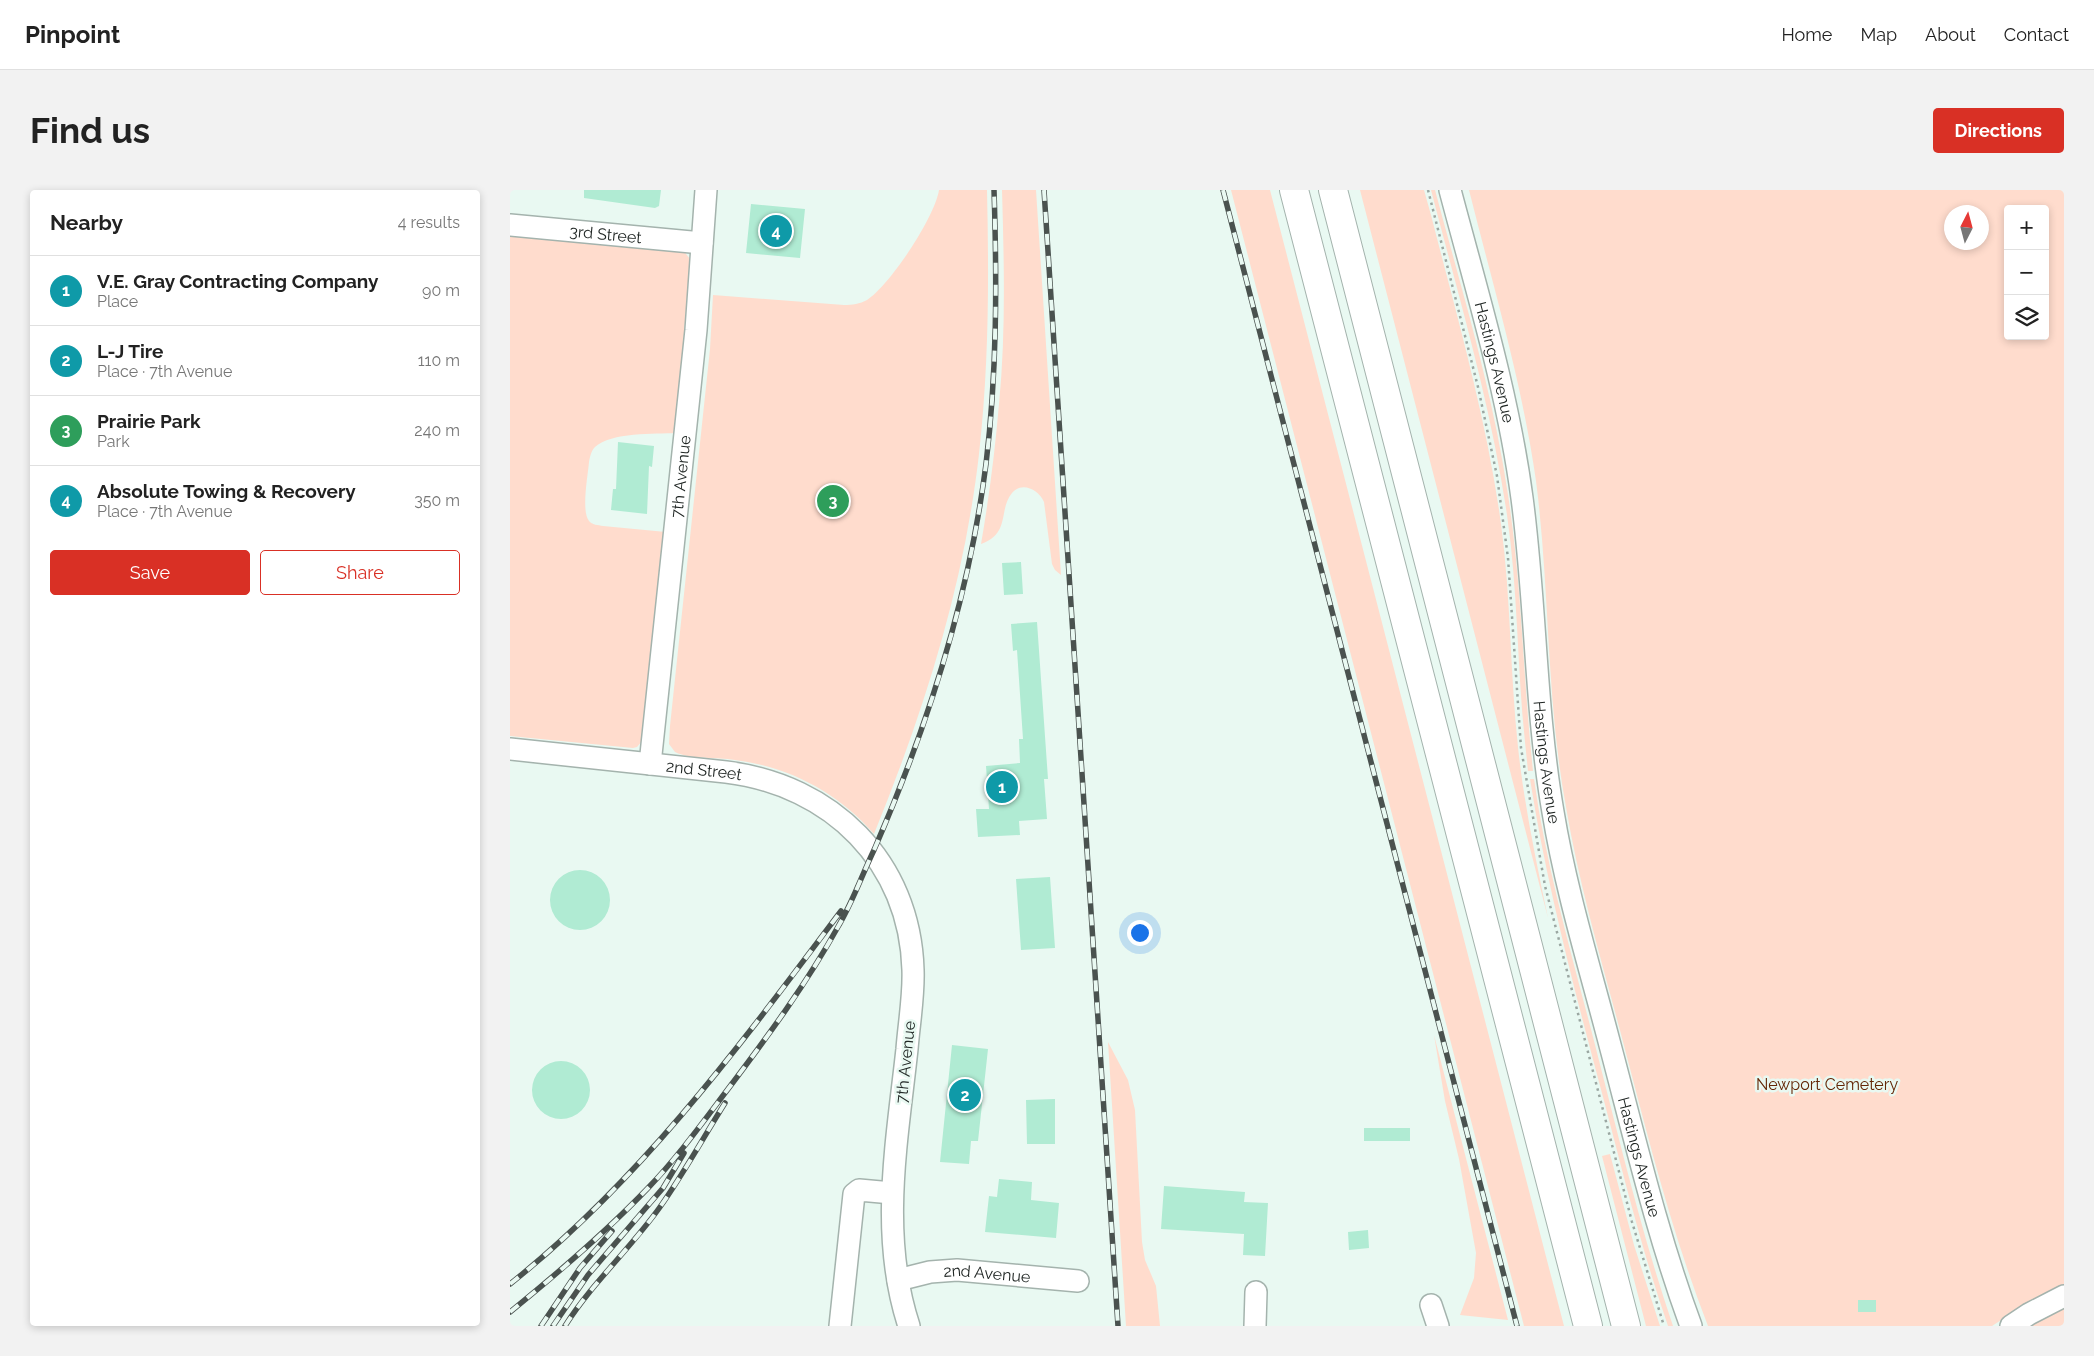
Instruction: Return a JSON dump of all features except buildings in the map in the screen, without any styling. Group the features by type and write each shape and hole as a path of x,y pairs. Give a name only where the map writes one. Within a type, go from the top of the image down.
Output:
{"highway":[{"path":"1294,190 1588,1326"},
{"path":"1333,190 1626,1326"},
{"path":"1504,1003 1539,1184 1576,1326"}],"street":[{"name":"7th Avenue","path":"650,764 696,330 706,190"},
{"name":"Hastings Avenue","path":"1450,190 1500,385 1516,462 1527,541 1544,750 1556,830 1652,1206 1672,1274 1691,1326"},
{"name":"3rd Street","path":"510,225 702,243"},
{"name":"2nd Street","path":"510,749 741,774 781,784 808,796 833,812 873,852"},
{"name":"7th Avenue","path":"873,852 888,875 902,908 910,935 913,959 912,996 892,1193 892,1241 900,1295 909,1326"},
{"path":"840,1326 854,1194 858,1190 892,1193"},
{"name":"2nd Avenue","path":"898,1280 930,1272 957,1270 1078,1281"},
{"path":"1255,1326 1256,1292"},
{"path":"2011,1326 2029,1314 2064,1296"},
{"path":"1431,1305 1438,1326"}],"green space":[{"path":"939,190 987,190 988,256 985,388 979,454 963,552 940,647 909,741 874,834 860,819 829,794 794,776 775,769 735,760 682,755 675,752 669,744 710,349 713,295 844,305 856,304 867,300 877,292 910,250 921,233 936,202"},
{"path":"1002,190 1036,190 1061,575 1052,564 1044,502 1030,488 1016,489 1012,493 1005,507 997,534 981,544 994,457 1003,351"},
{"path":"1231,190 1270,190 1564,1326 1524,1326"},
{"path":"1360,190 1424,190 1461,330 1480,407 1501,524 1507,580 1515,719 1524,790 1548,918"},
{"path":"1431,190 1435,190 1466,304 1502,456 1513,529 1533,771 1528,771 1522,714 1511,543 1500,474 1474,352"},
{"name":"Newport Cemetery","path":"1469,190 2064,190 2064,1287 2015,1311 1992,1326 1708,1326 1682,1254 1660,1181 1591,921 1571,836 1555,726 1544,562 1536,481 1523,407"},
{"path":"510,230 683,250 690,259 676,433 622,436 602,442 592,452 586,484 585,509 589,521 595,525 666,532 643,740 637,747 633,748 510,736"},
{"path":"1530,779 1534,779 1545,844 1560,909 1640,1219 1673,1326 1668,1326 1650,1269 1582,1018 1553,899"},
{"path":"1434,1035 1508,1320 1460,1315 1474,1278 1476,1253 1459,1159 1445,1101"},
{"path":"1108,1042 1128,1080 1135,1110 1142,1242 1145,1260 1156,1286 1160,1326 1126,1326"},
{"path":"1610,1154 1634,1245 1660,1326 1646,1326 1602,1156"},
{"path":"2064,1306 2064,1326 2028,1326"}],"railway":[{"path":"510,1312 598,1237 632,1205 690,1140 772,1029 814,968 844,916 874,850 894,803 929,709 957,612 979,514 990,430 994,362 996,293 994,190"},
{"path":"1044,190 1118,1326"},
{"path":"1223,190 1517,1326"},
{"path":"510,1284 558,1244 603,1201 646,1155 727,1060 841,911"},
{"path":"565,1326 587,1295 660,1207 725,1103"},
{"path":"553,1326 588,1275 663,1188 684,1153"},
{"path":"541,1326 580,1268 612,1231"}],"place":[{"name":"Absolute Towing & Recovery","path":"776,231"},
{"name":"Prairie Park","path":"833,501"},
{"name":"V.E. Gray Contracting Company","path":"1002,787"},
{"name":"L-J Tire","path":"965,1095"}]}
